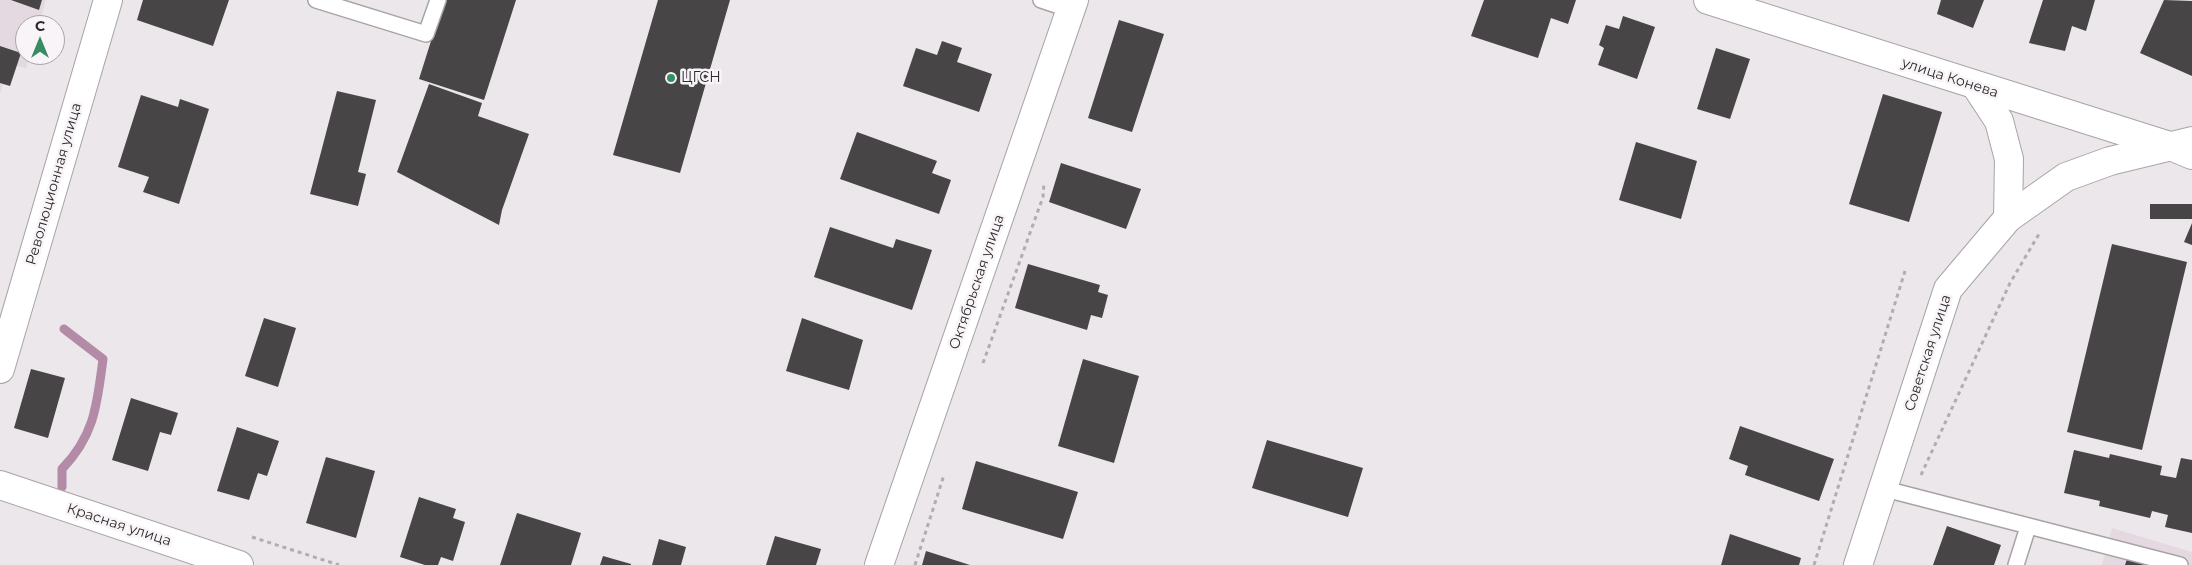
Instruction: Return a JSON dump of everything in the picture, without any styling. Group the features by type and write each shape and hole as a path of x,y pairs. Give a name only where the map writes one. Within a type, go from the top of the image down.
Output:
{"street":[{"name":"Революционная улица","path":"0,369 108,0"},
{"name":"улица Конева","path":"1708,0 1976,86 2186,148"},
{"name":"Октябрьская улица","path":"879,565 1072,5"},
{"path":"1976,86 1999,122 2009,158 2008,218"},
{"name":"Советская улица","path":"1858,565 1948,289 2008,218 2066,176 2110,160 2186,148"},
{"name":"Красная улица","path":"0,486 239,565"}],"lane":[{"path":"316,0 426,34 438,0"},
{"path":"1040,0 1072,5"},
{"path":"1884,489 2180,565"},
{"path":"2016,565 2028,527"}],"path":[{"path":"1913,497 1928,456 2010,283 2042,229"},
{"path":"1814,565 1905,271"}],"shaded area":[{"path":"0,0 46,0 42,15 15,15 15,65 27,65 26,68 9,64 0,94"},
{"path":"2112,528 2192,552 2192,565 2102,565"}],"building":[{"path":"11,0 42,0 39,10"},
{"path":"143,0 229,0 213,46 137,20"},
{"path":"444,0 516,0 484,100 419,79"},
{"name":"ЦГСН","path":"658,0 730,0 680,173 613,155"},
{"path":"1484,0 1576,0 1568,24 1551,18 1538,58 1471,36"},
{"path":"1941,0 1984,0 1973,28 1937,14"},
{"path":"2043,0 2095,0 2086,31 2072,26 2065,51 2029,43"},
{"path":"2164,0 2192,1 2192,76 2140,53"},
{"path":"1623,16 1655,27 1637,79 1598,65 1604,48 1599,45 1606,25 1619,29"},
{"path":"1119,20 1164,34 1132,132 1088,118"},
{"path":"942,41 962,48 957,62 992,74 979,112 903,86 916,48 937,55"},
{"path":"0,46 15,51 15,65 17,65 10,86 0,83"},
{"path":"1716,48 1750,59 1730,119 1697,109"},
{"path":"429,84 482,103 478,116 529,134 502,210 499,225 397,172"},
{"path":"337,91 376,100 358,172 366,174 358,206 310,194"},
{"path":"1883,94 1942,112 1909,222 1849,204"},
{"path":"141,95 178,107 180,99 209,109 179,204 143,192 149,177 118,167"},
{"path":"857,132 937,161 932,173 951,180 939,214 840,179"},
{"path":"1636,142 1697,161 1681,219 1619,200"},
{"path":"1061,163 1141,189 1126,229 1049,202"},
{"path":"2150,204 2192,204 2192,219 2150,219"},
{"path":"2192,223 2192,245 2184,242"},
{"path":"830,227 893,248 896,239 932,250 912,310 814,277"},
{"path":"2112,244 2187,262 2142,450 2067,432"},
{"path":"1028,264 1100,285 1098,292 1108,295 1102,318 1091,315 1087,330 1015,308"},
{"path":"264,318 296,328 278,387 245,376"},
{"path":"802,318 863,340 849,390 786,371"},
{"path":"1083,359 1139,376 1114,463 1058,446"},
{"path":"31,369 65,378 48,438 14,428"},
{"path":"131,398 178,413 171,435 160,432 148,471 112,460"},
{"path":"1740,426 1834,459 1819,501 1745,475 1748,466 1729,459"},
{"path":"237,427 279,441 267,476 258,473 249,500 217,491"},
{"path":"1267,440 1363,468 1348,517 1252,488"},
{"path":"2074,450 2109,458 2110,454 2162,466 2160,475 2176,478 2181,458 2192,460 2192,533 2165,527 2168,515 2152,511 2150,518 2099,506 2100,501 2064,493"},
{"path":"326,457 375,471 356,538 306,523"},
{"path":"976,461 1078,492 1063,539 962,509"},
{"path":"419,497 456,509 453,518 465,522 453,561 441,557 438,565 425,565 400,557"},
{"path":"517,513 581,533 571,565 500,565"},
{"path":"1947,526 2001,545 1994,565 1933,565"},
{"path":"1730,534 1801,558 1799,565 1721,565"},
{"path":"775,536 821,549 816,565 766,565"},
{"path":"659,539 686,547 681,565 652,565"},
{"path":"926,551 970,565 922,565"},
{"path":"603,556 631,564 631,565 600,565"},
{"path":"2127,559 2148,564 2148,565 2125,565"}],"waterway":[{"path":"62,487 62,469 81,444 93,418 103,359 64,329"}],"place":[{"name":"ЦГСН","path":"671,78"}]}
